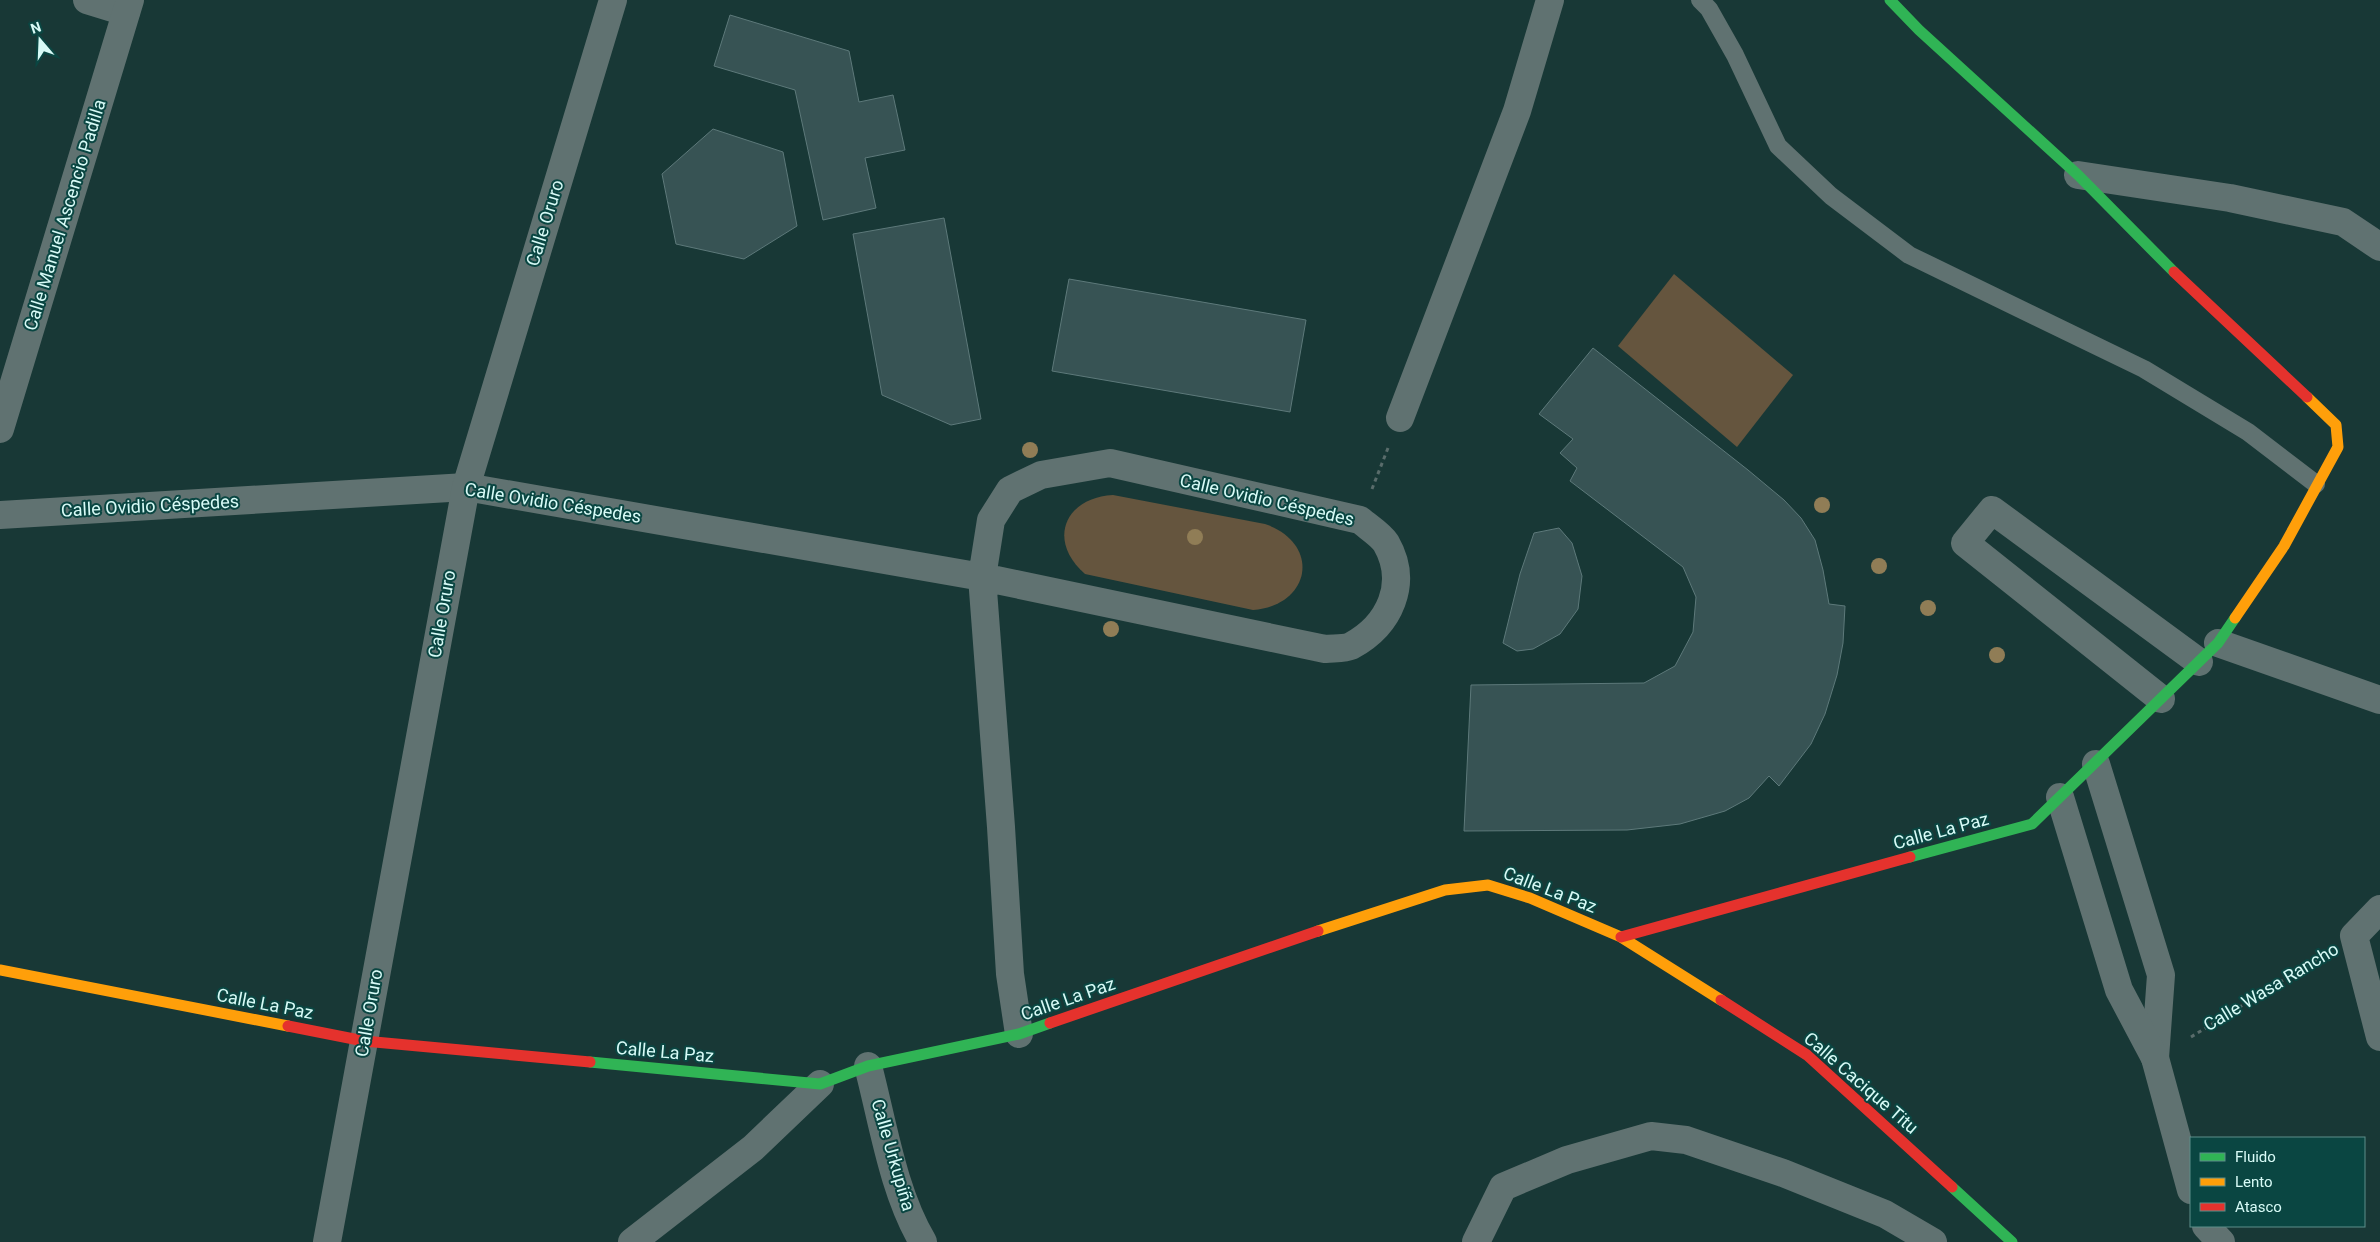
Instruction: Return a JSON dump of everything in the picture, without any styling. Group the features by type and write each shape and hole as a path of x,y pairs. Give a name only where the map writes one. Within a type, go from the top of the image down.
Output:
{"street":[{"path":"87,0 128,6"},
{"name":"Calle Oruro","path":"327,1242 466,487 613,0"},
{"path":"1400,418 1517,111 1550,0"},
{"name":"Calle La Paz","path":"0,970 364,1041 820,1084 868,1066 1019,1034 1392,906 1445,890 1488,885 1530,898 1621,937 2032,824 2096,764 2218,643 2284,546 2316,484 2338,447 2336,425 2170,268 2078,175 1940,50 1890,0"},
{"name":"Calle Manuel Ascencio Padilla","path":"0,429 128,6"},
{"path":"2078,175 2230,198 2343,222 2380,247"},
{"name":"Calle Ovidio Céspedes","path":"0,515 466,487 982,577 1325,649 1350,647 1372,631 1385,619 1397,588 1392,559 1385,542 1360,520 1110,463 1041,475 1010,490 991,520 982,577"},
{"path":"2160,699 1965,543 1992,510 2198,662"},
{"path":"982,577 1010,974 1019,1034"},
{"path":"2218,643 2380,700"},
{"path":"2096,764 2161,975 2155,1058"},
{"path":"2060,797 2119,990 2155,1058 2190,1186"},
{"name":"Calle Wasa Rancho","path":"2354,936 2380,909"},
{"path":"2354,936 2380,1037"},
{"name":"Calle Cacique Titu","path":"1621,937 1807,1054 2012,1242"},
{"name":"Calle Urkupiña","path":"868,1066 899,1184 913,1225 923,1242"},
{"path":"632,1242 753,1148 820,1084"},
{"path":"1476,1242 1503,1187 1567,1160 1651,1136 1686,1140 1783,1173 1885,1214 1933,1242"},
{"path":"2207,1227 2221,1242"}],"lane":[{"path":"1700,0 1709,8 1735,55 1778,146 1831,196 1909,255 2144,369 2248,432 2316,484"}],"path":[{"path":"1360,520 1400,418"},
{"name":"Calle Wasa Rancho","path":"2155,1058 2354,936"}],"shaded area":[{"path":"1674,274 1793,375 1737,447 1618,346"},
{"path":"1113,495 1265,524 1283,533 1295,545 1301,558 1302,572 1297,586 1288,597 1273,606 1253,610 1085,574 1073,561 1066,548 1064,535 1066,523 1083,504 1096,498"}],"building":[{"path":"730,15 849,51 859,102 893,95 905,150 865,158 876,208 823,220 795,90 714,66"},
{"path":"713,129 783,152 797,226 744,259 676,244 662,174"},
{"path":"944,218 981,419 951,425 882,395 853,234"},
{"path":"1069,279 1306,320 1290,412 1052,371"},
{"path":"1593,348 1748,470 1784,500 1801,518 1815,540 1829,604 1845,606 1843,643 1837,675 1825,714 1811,744 1779,786 1769,776 1749,798 1725,811 1680,824 1627,830 1464,831 1471,685 1644,683 1675,666 1693,632 1696,597 1683,567 1570,481 1577,468 1560,453 1573,439 1539,414"},
{"path":"1559,528 1572,543 1582,576 1578,609 1560,634 1533,649 1517,651 1503,643 1520,574 1534,533"}],"traffic: fast":[{"path":"1890,0 1919,30 2078,175 2174,272"},
{"path":"1910,857 2032,824 2218,643 2235,618"},
{"path":"590,1062 820,1084 868,1066 1019,1034 1050,1023"},
{"path":"1952,1187 2012,1242"}],"traffic: slow":[{"path":"2235,618 2284,546 2338,447 2336,425 2307,397"},
{"path":"1318,931 1445,890 1488,885 1530,898 1621,937 1721,1000"},
{"path":"0,970 288,1026"}],"traffic: jam":[{"path":"2174,272 2307,397"},
{"path":"1621,937 1910,857"},
{"path":"1050,1023 1318,931"},
{"path":"1721,1000 1807,1055 1952,1187"},
{"path":"288,1026 364,1041 590,1062"}]}
